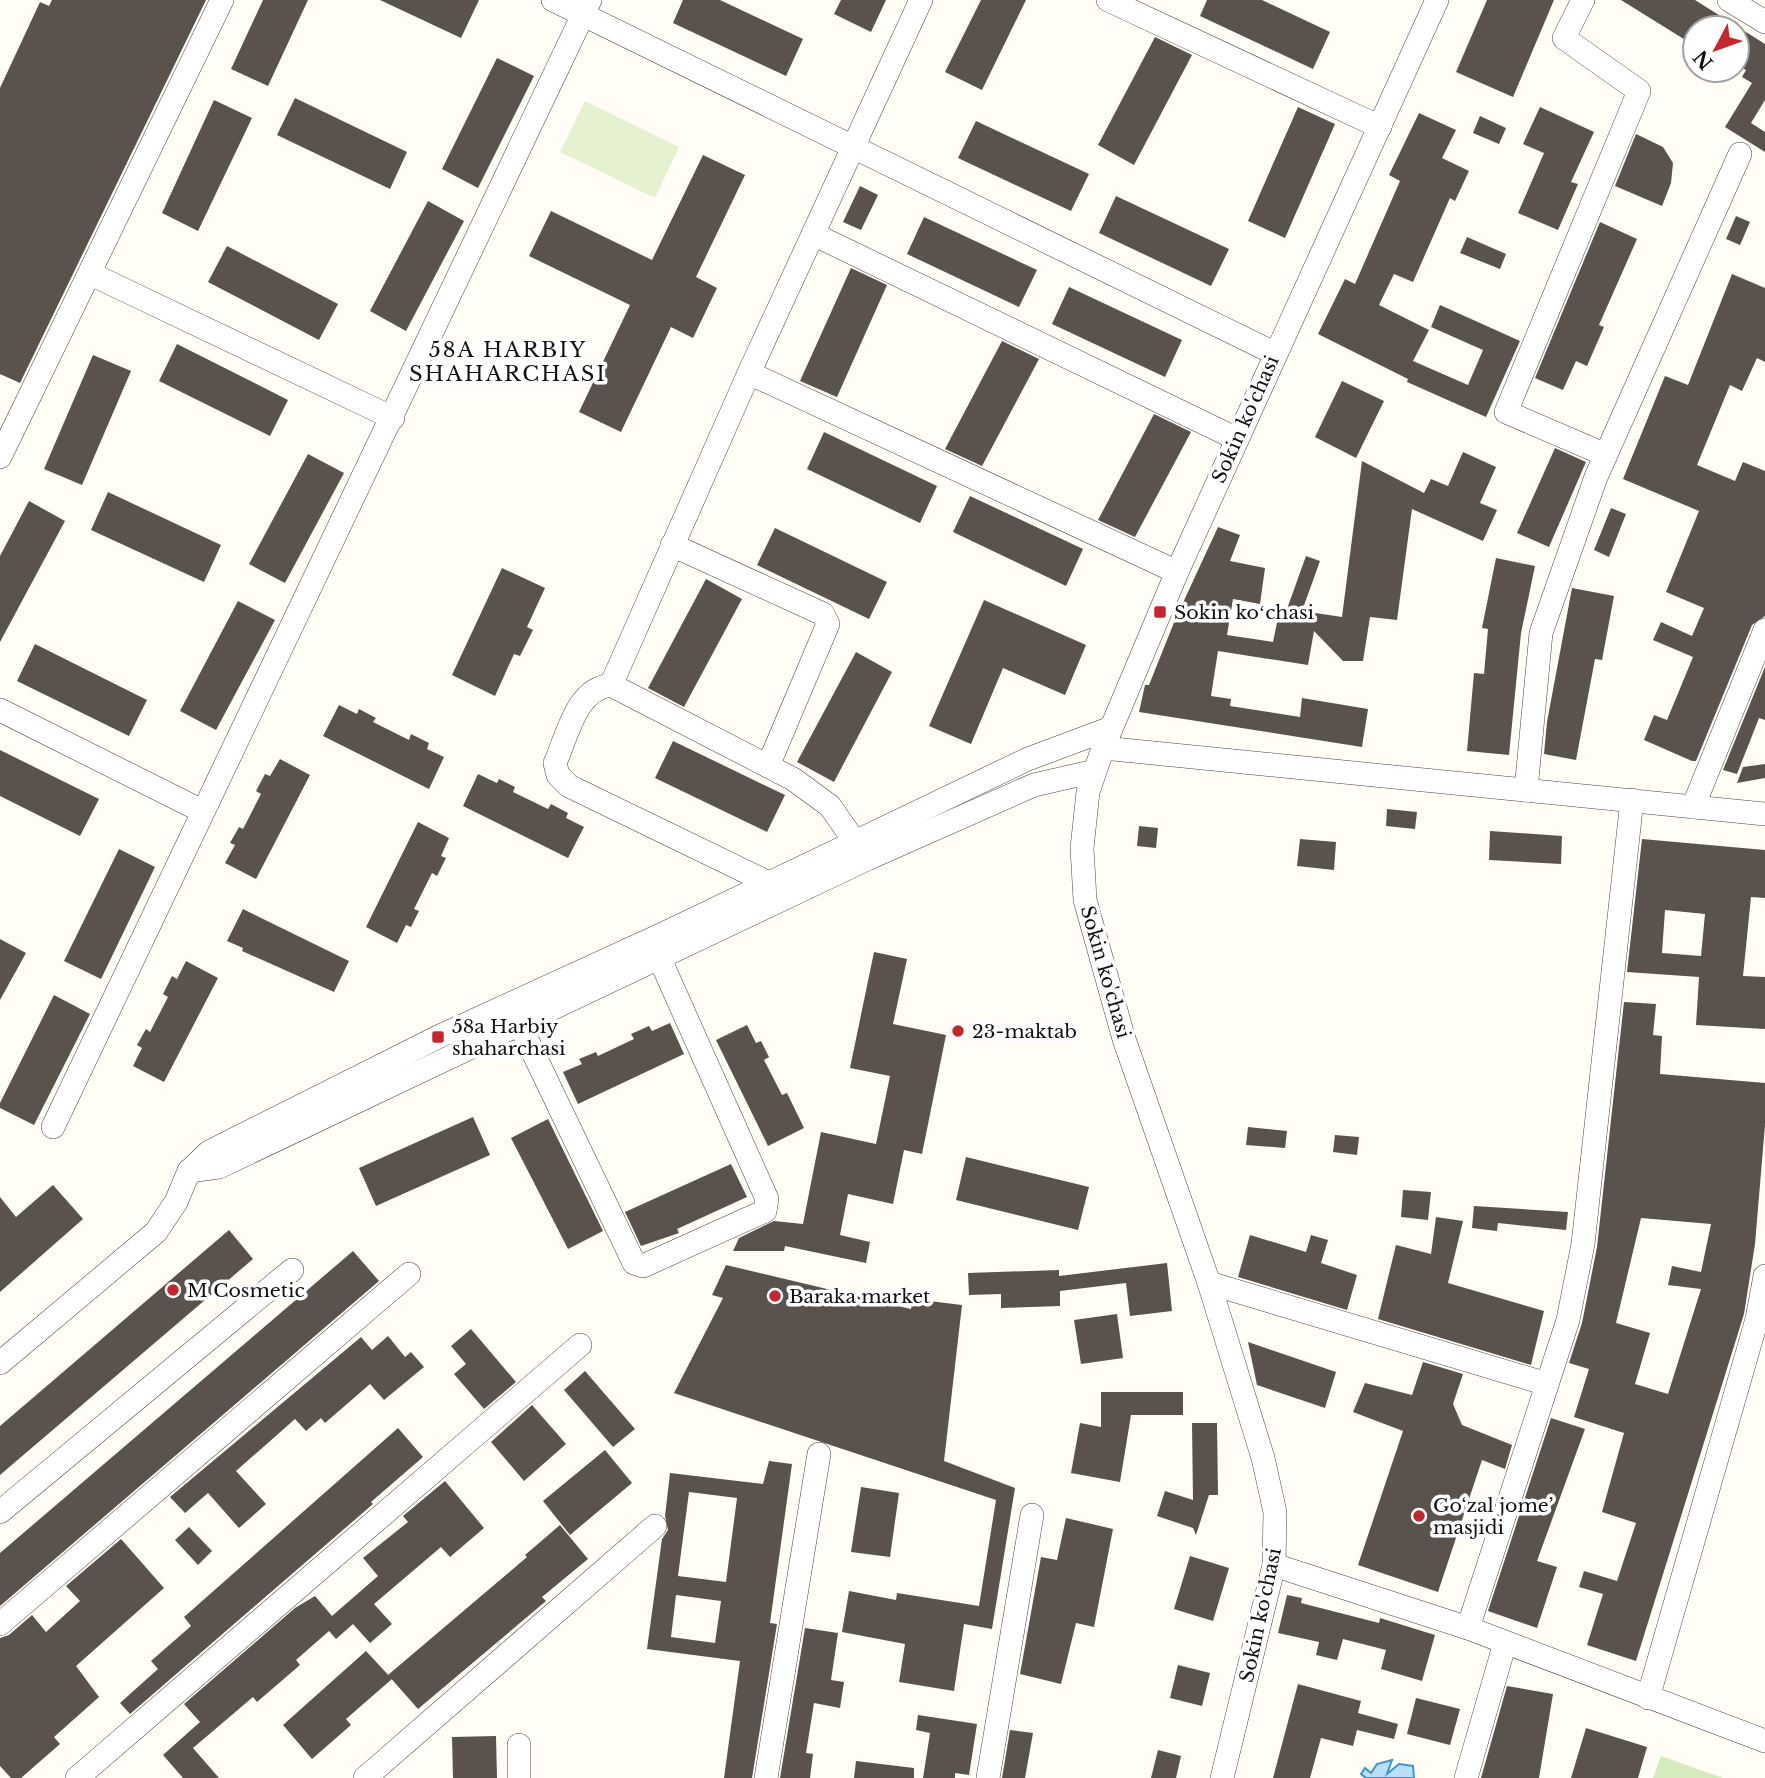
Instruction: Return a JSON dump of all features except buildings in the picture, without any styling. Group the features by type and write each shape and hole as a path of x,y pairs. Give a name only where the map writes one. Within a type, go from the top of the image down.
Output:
{"street":[{"path":"0,457 222,0"},
{"path":"553,0 587,7 854,146 1275,353"},
{"path":"611,685 749,373 921,0"},
{"path":"1108,0 1380,127"},
{"name":"Sokin ko'chasi","path":"1222,1778 1274,1564 1276,1530 1272,1494 1209,1283 1124,1039 1085,900 1082,848 1088,792 1107,738 1177,572 1437,0"},
{"path":"1583,0 1564,38 1639,91 1506,412 1606,455"},
{"path":"1729,0 1765,22"},
{"path":"52,1127 587,7"},
{"path":"1526,790 1541,634 1606,455 1740,154"},
{"path":"813,234 1237,439"},
{"path":"91,274 393,418"},
{"path":"749,373 1177,572"},
{"path":"672,545 822,614 828,624 768,766"},
{"path":"1693,807 1765,630"},
{"path":"769,883 569,786 558,775 555,763 585,696 596,687 611,685 793,779 830,806 855,842"},
{"path":"0,710 202,811"},
{"path":"0,1363 156,1232 176,1202 189,1171 209,1152 397,1056 1028,759 1107,738 1526,790 1765,814"},
{"path":"189,1171 219,1167 855,864 1034,785 1095,771"},
{"path":"1468,1628 1568,1320 1583,1244 1633,800"},
{"path":"519,1023 634,1263 643,1266 765,1211 767,1199 659,957"},
{"path":"0,1512 292,1270"},
{"path":"0,1624 409,1274"},
{"path":"1648,1698 1757,1319 1765,1276"},
{"path":"1209,1283 1547,1384"},
{"path":"77,1778 580,1345"},
{"path":"765,1778 819,1454"},
{"path":"988,1778 1032,1515"},
{"path":"365,1778 655,1526"},
{"path":"1274,1564 1468,1628 1765,1741"},
{"path":"1466,1778 1505,1643"},
{"path":"519,1745 519,1778"}],"green space":[{"path":"585,101 679,147 655,198 560,152"},
{"path":"1661,1756 1723,1778 1653,1778"}],"water":[{"path":"1392,1760 1387,1774 1399,1764 1413,1766 1414,1778 1366,1778 1361,1774 1365,1768 1371,1773 1377,1764"}],"place":[{"name":"Sokin koʻchasi","path":"1160,612"},
{"name":"23-maktab","path":"958,1031"},
{"name":"58a Harbiy shaharchasi","path":"438,1037"},
{"name":"M Cosmetic","path":"173,1290"},
{"name":"Baraka market","path":"775,1296"},
{"name":"Go‘zal jome’ masjidi","path":"1419,1516"}],"district":[{"name":"58A HARBIY SHAHARCHASI","path":"508,362"}]}
